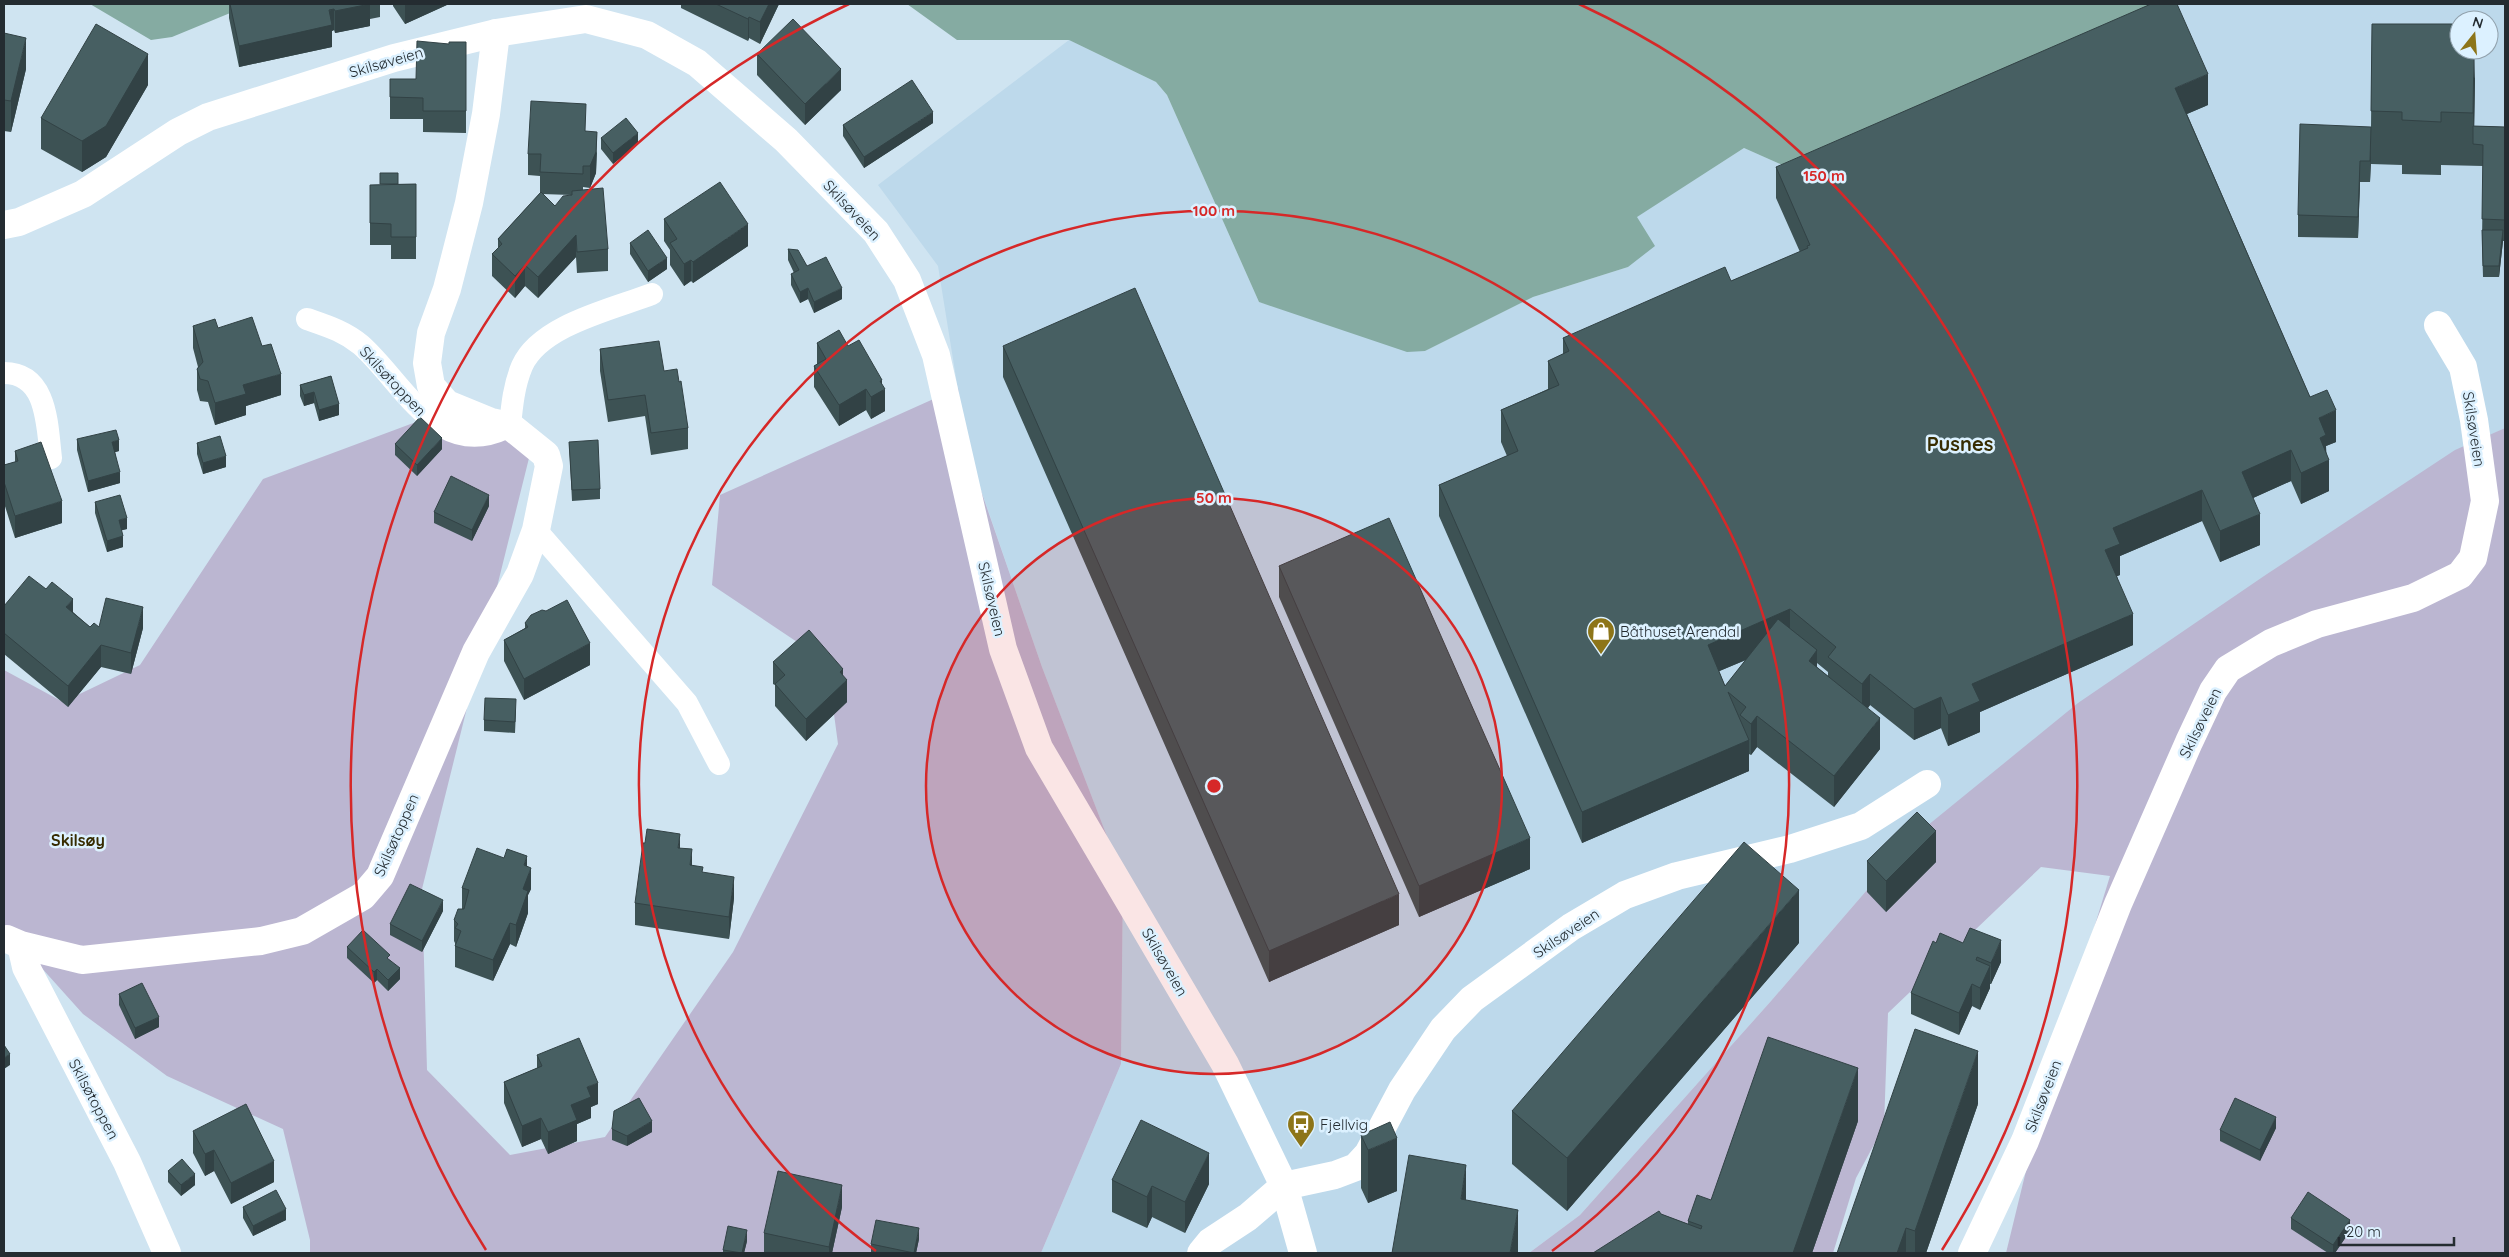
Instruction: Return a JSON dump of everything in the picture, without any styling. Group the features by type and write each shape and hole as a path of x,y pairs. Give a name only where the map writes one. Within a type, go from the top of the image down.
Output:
{"street":[{"name":"Skilsøveien","path":"4,225 20,222 83,194 178,132 208,117 394,58 496,33 586,19 647,34 697,63 786,140 876,232 907,280 936,355 1003,649 1040,748 1225,1064 1284,1186 1303,1253"},
{"path":"496,33 486,114 469,203 447,289 431,333 427,363 431,386 447,404 491,422 510,426"},
{"name":"Skilsøveien","path":"1972,1253 2026,1141 2122,895 2201,716 2213,691 2228,669 2270,643 2317,624 2414,598 2460,575 2473,558 2485,501 2474,420 2463,366 2438,325"},
{"name":"Skilsøtoppen","path":"12,941 82,960 261,941 302,931 363,896 380,876 452,704 476,652 520,574 536,530 549,466 546,455 510,426"},
{"name":"Skilsøveien","path":"1201,1253 1210,1242 1248,1217 1284,1186 1335,1175 1356,1167 1368,1154 1402,1090 1443,1029 1472,999 1571,927 1626,895 1677,876 1790,849 1861,826 1927,784"},
{"name":"Skilsøtoppen","path":"12,941 127,1162 167,1253"}],"lane":[{"path":"510,426 522,364 536,344 565,327 652,294"},
{"name":"Skilsøtoppen","path":"307,319 340,330 362,346 420,412 436,423 463,434 483,437 510,426"},
{"path":"4,373 27,378 40,395 47,420 51,458"},
{"path":"536,530 687,703 719,764"}],"shaded area":[{"path":"90,4 252,4 172,37 151,40"},
{"path":"907,4 2180,4 1789,168 1744,148 1637,217 1655,246 1628,267 1533,297 1425,351 1407,352 1259,302 1167,95 1156,82 1069,40 957,40"},
{"path":"2180,4 2505,4 2505,428 2455,451 1911,839 1771,1001 1580,1215 1529,1253 1041,1253 1121,1064 1123,878 1042,667 968,452 938,266 878,185 1069,40 1156,82 1167,95 1259,302 1425,351 1533,297 1628,267 1636,217 1744,148 1789,168"},
{"path":"958,388 968,453 1042,667 1123,878 1121,1064 1041,1253 310,1253 310,1240 283,1129 167,1076 83,1014 4,926 4,670 63,702 140,665 263,479 467,403 532,446 422,889 427,1070 510,1155 605,1137 733,952 838,744 827,662 712,585 720,495"},
{"path":"2505,428 2505,1253 2006,1253 2051,1068 2110,876 2041,867 1888,1013 1884,1126 1856,1178 1833,1253 1529,1253 1580,1215 1771,1001 1911,839 2078,703 2267,574 2455,450"}],"building":[{"path":"230,4 370,4 335,11 334,9 329,10 332,25 239,46"},
{"path":"716,4 769,4 760,22 749,17 748,19"},
{"path":"2151,4 2177,4 2208,74 2175,88 2310,397 2327,390 2336,410 2319,418 2326,435 2320,438 2329,460 2301,473 2291,450 2242,472 2260,514 2220,531 2202,490 2113,528 2120,544 2105,550 2133,614 1972,684 1980,701 1948,715 1941,697 1914,709 1870,674 1862,684 1828,657 1836,647 1790,609 1708,645 1725,686 1778,619 1817,650 1809,661 1880,718 1834,776 1757,716 1751,724 1740,715 1746,707 1728,692 1749,740 1582,812 1439,485 1518,451 1501,410 1559,385 1548,361 1569,351 1563,338 1725,267 1731,281 1808,248 1807,246 1810,245 1776,167"},
{"path":"793,19 841,69 805,104 757,54"},
{"path":"96,24 148,54 106,126 82,141 41,118"},
{"path":"2372,24 2449,24 2449,60 2474,60 2473,113 2441,112 2441,122 2402,120 2402,112 2371,111"},
{"path":"4,33 26,38 11,101 4,100"},
{"path":"417,41 449,44 449,42 466,42 466,111 423,111 423,98 390,97 390,79 416,79"},
{"path":"912,80 933,112 864,157 843,125"},
{"path":"531,101 586,104 585,131 597,132 596,152 590,166 583,166 583,174 540,172 541,154 528,154"},
{"path":"626,118 638,133 613,153 601,138"},
{"path":"2300,124 2371,127 2370,161 2360,161 2358,217 2298,215"},
{"path":"2473,126 2505,127 2505,220 2482,219 2483,145 2473,144"},
{"path":"380,173 398,173 398,184 380,184"},
{"path":"720,182 748,224 693,262 691,260 684,264 670,243 677,239 664,219"},
{"path":"416,184 416,237 391,237 391,224 370,223 370,185"},
{"path":"603,188 608,249 577,252 576,235 538,277 525,265 515,276 492,254 502,244 498,239 541,192 555,206 563,196 572,195 572,191"},
{"path":"648,230 667,258 648,271 630,243"},
{"path":"2482,230 2503,230 2499,266 2483,266"},
{"path":"788,249 798,250 807,266 826,257 842,288 814,302 808,288 800,292 791,274 799,270"},
{"path":"1135,288 1399,894 1269,951 1003,346"},
{"path":"252,317 262,346 271,344 281,374 243,385 246,394 215,403 208,381 200,379 197,369 203,362 193,326 215,319 218,328"},
{"path":"839,330 848,346 859,340 882,380 880,381 885,389 871,397 866,389 839,405 814,366 826,359 817,343"},
{"path":"659,341 664,371 677,369 679,382 681,381 688,428 651,433 645,395 608,400 600,349"},
{"path":"331,376 339,404 319,410 314,392 304,395 300,385"},
{"path":"420,417 442,438 417,465 395,444"},
{"path":"116,430 119,440 112,442 120,472 88,481 77,439"},
{"path":"220,436 226,456 203,463 197,443"},
{"path":"598,440 600,489 572,490 569,442"},
{"path":"41,442 62,501 15,516 4,482 4,465 18,461 15,451"},
{"path":"451,476 489,495 472,530 434,512"},
{"path":"120,495 127,518 119,520 123,536 107,541 95,502"},
{"path":"1389,518 1530,838 1419,886 1279,566"},
{"path":"29,576 46,589 52,582 73,599 66,607 90,627 94,623 99,627 106,598 143,607 131,653 101,645 68,686 4,633 4,606"},
{"path":"567,600 590,643 524,679 504,640 528,627 525,623 531,615 542,610 546,611"},
{"path":"809,630 843,669 840,672 847,680 806,719 775,684 785,675 773,662"},
{"path":"485,698 516,699 515,722 484,720"},
{"path":"1917,812 1936,831 1886,881 1867,861"},
{"path":"647,829 680,834 678,848 692,849 690,865 703,867 702,872 734,877 729,917 635,903 643,843 645,843"},
{"path":"1744,842 1799,890 1567,1158 1512,1111"},
{"path":"477,848 504,858 507,849 527,856 524,865 531,868 523,889 528,891 516,925 510,923 493,960 455,946 461,931 455,928 458,924 454,920 458,909 464,909 469,890 462,888"},
{"path":"410,884 443,900 422,941 390,924"},
{"path":"1970,928 2001,940 1991,963 1977,957 1976,960 1990,966 1980,988 1972,984 1959,1013 1911,993 1933,941 1936,943 1940,933 1963,943"},
{"path":"363,930 390,955 387,958 400,968 388,980 377,969 374,972 347,947"},
{"path":"142,983 159,1017 135,1028 119,994"},
{"path":"1915,1029 1978,1051 1915,1231 1906,1228 1897,1253 1837,1253"},
{"path":"1768,1037 1858,1068 1793,1253 1593,1253 1659,1211 1661,1214 1701,1229 1702,1226 1688,1221 1697,1195 1711,1200"},
{"path":"579,1038 598,1083 587,1087 591,1097 571,1105 577,1120 548,1132 541,1118 522,1126 504,1082 542,1066 537,1055"},
{"path":"4,1045 10,1054 4,1058"},
{"path":"639,1098 652,1121 627,1136 612,1129 614,1111"},
{"path":"2235,1098 2276,1117 2260,1150 2220,1130"},
{"path":"246,1104 274,1161 231,1183 214,1150 205,1154 193,1131"},
{"path":"1141,1120 1209,1153 1185,1202 1152,1186 1147,1197 1112,1180"},
{"path":"1390,1122 1397,1138 1368,1150 1361,1135"},
{"path":"1409,1155 1466,1165 1461,1199 1518,1210 1510,1253 1392,1253"},
{"path":"182,1159 195,1174 181,1185 168,1171"},
{"path":"778,1171 842,1185 829,1247 764,1233"},
{"path":"276,1190 286,1209 253,1226 243,1207"},
{"path":"2308,1192 2350,1220 2333,1245 2291,1218"},
{"path":"876,1220 919,1228 914,1253 871,1244"},
{"path":"728,1226 747,1230 742,1253 723,1250"}],"place":[{"name":"Båthuset Arendal","path":"1601,655"},
{"name":"Fjellvig","path":"1301,1148"}],"district":[{"name":"Pusnes","path":"1960,443"},
{"name":"Skilsøy","path":"78,840"}]}
